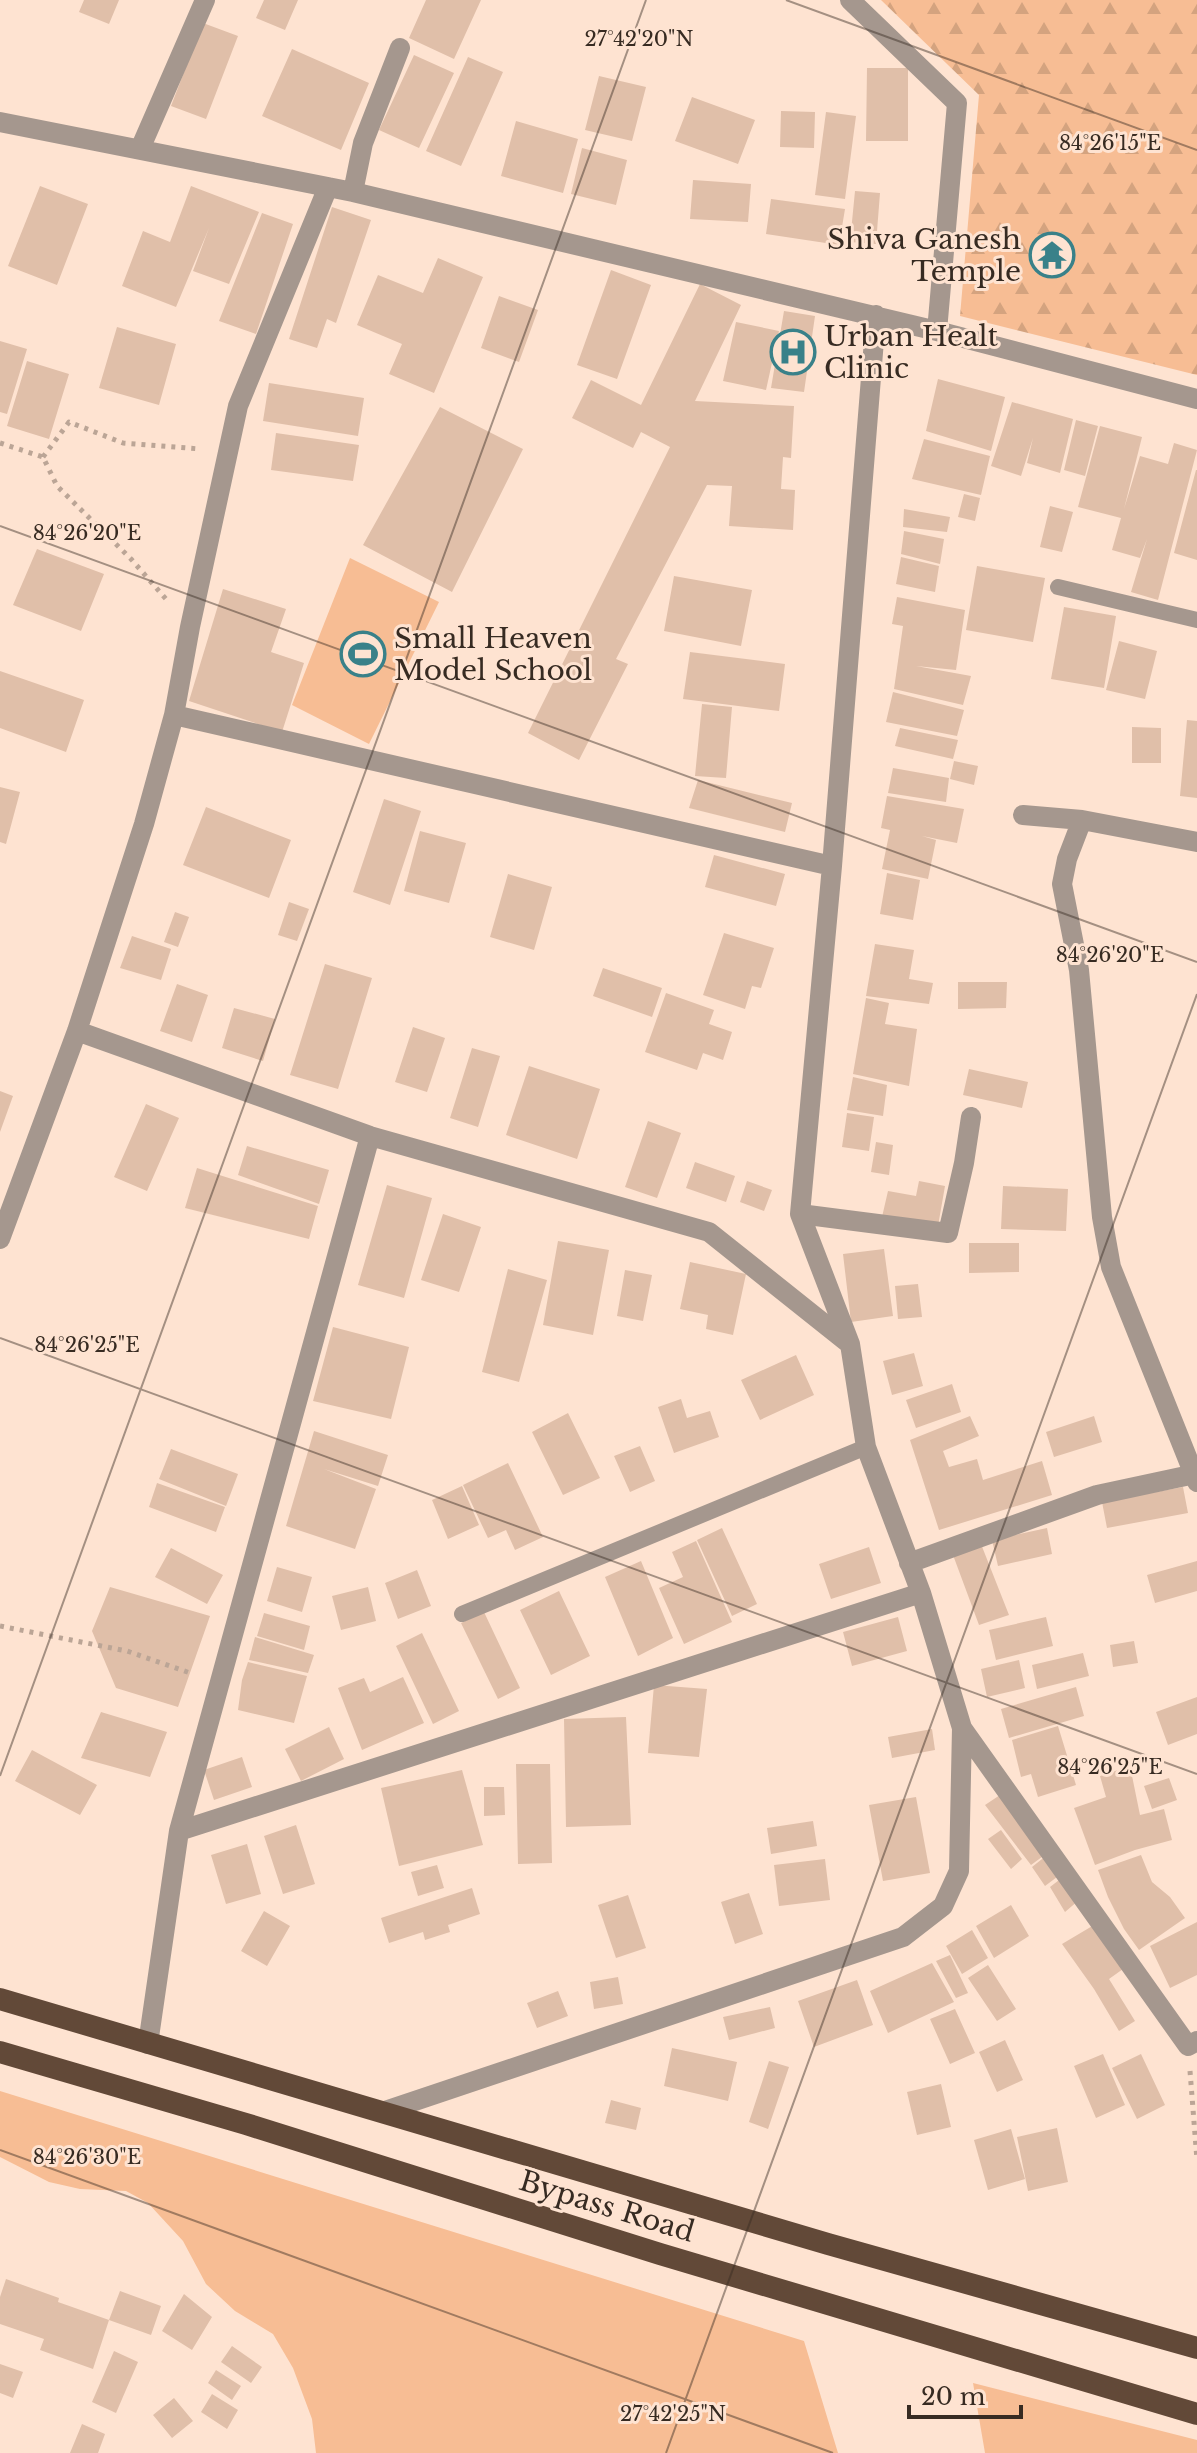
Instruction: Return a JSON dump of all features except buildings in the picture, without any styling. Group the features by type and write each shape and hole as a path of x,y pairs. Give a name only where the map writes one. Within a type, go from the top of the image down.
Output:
{"highway":[{"name":"Bypass Road","path":"0,1999 828,2244 1197,2348"},
{"name":"Bypass Road","path":"0,2052 1197,2414"}],"street":[{"path":"140,149 205,0"},
{"path":"850,0 957,103 937,331"},
{"path":"353,192 363,143 400,48"},
{"path":"0,122 353,192 876,315 1197,399"},
{"path":"0,1239 77,1031 144,824 174,715 238,406 328,187"},
{"path":"385,2111 903,1937 943,1906 959,1871 962,1728 921,1593 866,1447 850,1344 800,1214 832,866 876,315"},
{"path":"174,715 832,866"},
{"path":"1023,815 1082,820 1197,842"},
{"path":"909,1563 1097,1495 1196,1478 1111,1267 1102,1217 1079,970 1062,884 1067,859 1082,820"},
{"path":"77,1031 370,1136 709,1232 850,1344"},
{"path":"800,1214 948,1233 971,1117"},
{"path":"148,2044 179,1831 370,1136"},
{"path":"179,1831 921,1593"},
{"path":"962,1728 1192,2044"}],"lane":[{"path":"1058,587 1197,620"},
{"path":"462,1614 866,1447"}],"path":[{"path":"43,457 69,422 123,443 197,450 227,448"},
{"path":"0,443 43,457 57,486 131,559 190,627"},
{"path":"0,1626 127,1651 220,1683"},
{"path":"1192,2044 1197,2160"}],"green space":[{"path":"881,0 1197,0 1197,375 960,316 979,95"},
{"name":"Small Heaven Model School","path":"350,558 439,602 369,744 292,705"},
{"path":"0,2091 804,2341 838,2453 316,2453 312,2419 293,2368 273,2334 235,2311 206,2284 183,2241 148,2203 126,2191 80,2189 49,2182 0,2157"},
{"path":"973,2383 1197,2440 1197,2453 985,2453"}],"place":[{"name":"Shiva Ganesh Temple","path":"1052,255"},
{"name":"Urban Healt Clinic","path":"793,352"},
{"name":"Small Heaven Model School","path":"363,654"}]}
